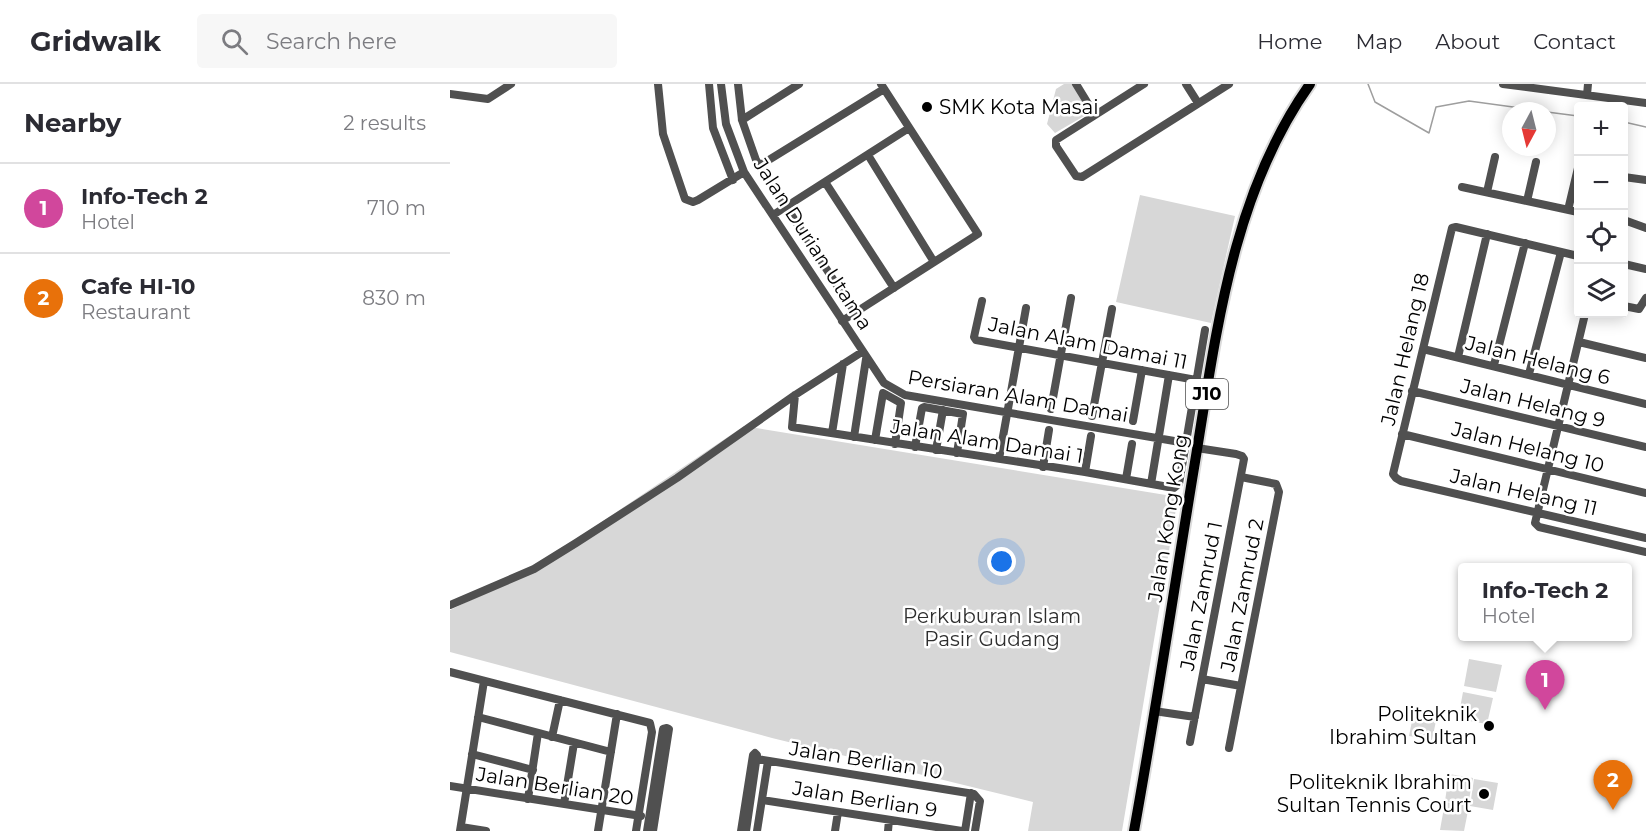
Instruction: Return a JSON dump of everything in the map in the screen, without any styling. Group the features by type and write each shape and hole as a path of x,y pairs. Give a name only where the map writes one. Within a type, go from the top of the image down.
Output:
{"main road":[{"name":"Jalan Kong Kong","path":"1134,831 1197,448 1225,296 1247,207 1278,135 1307,87"}],"street":[{"path":"450,94 487,99 511,84"},
{"path":"658,84 663,134 685,199 693,202 698,200 744,172"},
{"path":"709,84 713,128 733,180"},
{"name":"Jalan Durian Utama","path":"721,84 726,124 744,172 864,355"},
{"path":"738,84 742,120 750,147 759,166 856,312"},
{"path":"742,120 799,84"},
{"path":"1076,84 1095,115"},
{"path":"1144,84 1132,87 1095,115 1056,140 1055,144 1074,175 1080,177 1088,173 1229,84"},
{"path":"1186,84 1198,103"},
{"path":"1503,84 1572,88 1587,95 1646,103"},
{"path":"1587,95 1588,84"},
{"path":"759,166 882,86 978,234 842,321"},
{"path":"773,215 909,128"},
{"path":"868,155 934,262"},
{"path":"1487,192 1495,157"},
{"path":"1527,201 1536,162"},
{"path":"1628,178 1646,180"},
{"path":"825,182 894,288"},
{"path":"1462,187 1574,211"},
{"path":"1569,210 1574,187"},
{"path":"1628,222 1646,228"},
{"name":"Jalan Helang 18","path":"1395,477 1393,472 1452,228 1487,234"},
{"path":"1458,357 1487,234 1574,255"},
{"path":"1494,365 1525,243"},
{"path":"1529,374 1561,252"},
{"path":"1628,265 1646,269"},
{"path":"1051,409 1071,298"},
{"path":"1628,307 1639,309 1646,298"},
{"name":"Jalan Alam Damai 11","path":"982,301 975,339 1196,380"},
{"path":"999,459 1026,308"},
{"path":"1092,416 1112,309"},
{"path":"1584,318 1536,516 1539,526 1646,552"},
{"path":"1186,444 1205,330"},
{"path":"1579,342 1646,358"},
{"name":"Jalan Helang 6","path":"1423,349 1646,404"},
{"path":"450,605 534,569 677,478 795,395 843,364 864,355"},
{"path":"854,437 864,355"},
{"name":"Persiaran Alam Damai","path":"864,355 884,383 905,395 1186,444"},
{"path":"832,433 843,364"},
{"path":"1133,421 1142,370"},
{"path":"1151,484 1169,375"},
{"name":"Jalan Helang 9","path":"1412,391 1646,447"},
{"path":"875,440 883,393 901,403 895,444"},
{"name":"Jalan Alam Damai 1","path":"795,395 792,427 1085,472 1174,489 1179,484 1186,444"},
{"path":"915,447 922,408 943,410 963,415 957,453"},
{"path":"936,450 943,410"},
{"path":"1043,467 1049,430"},
{"name":"Jalan Helang 10","path":"1402,434 1646,493"},
{"path":"1085,472 1091,436"},
{"path":"1126,479 1132,444"},
{"name":"Jalan Zamrud 1","path":"1190,742 1244,459 1242,456 1197,448"},
{"name":"Jalan Zamrud 2","path":"1229,748 1279,492 1276,484 1241,477"},
{"name":"Jalan Helang 11","path":"1395,477 1401,481 1536,516 1646,538"},
{"path":"450,672 648,722 652,727 636,831"},
{"path":"1202,679 1241,686"},
{"path":"484,681 460,829 486,831"},
{"path":"552,737 560,700"},
{"path":"1154,711 1195,717"},
{"path":"598,831 617,714"},
{"path":"478,717 610,752"},
{"path":"647,831 652,818 669,729 667,728 663,729 652,818 653,831"},
{"path":"528,799 538,733"},
{"path":"564,804 574,742"},
{"path":"741,831 754,753 757,754 757,759 746,831"},
{"path":"472,754 533,770"},
{"name":"Jalan Berlian 10","path":"757,759 971,793"},
{"path":"757,831 768,761"},
{"name":"Jalan Berlian 20","path":"450,786 652,818"},
{"path":"963,831 971,793 980,801 975,831"},
{"name":"Jalan Berlian 9","path":"762,800 963,831"},
{"path":"835,831 838,812"},
{"path":"888,831 889,820"}],"green space":[{"path":"1064,84 1073,84 1088,107 1086,115 1055,133 1047,124 1056,89"},
{"path":"1140,195 1235,216 1211,323 1116,302"},
{"name":"Perkuburan Islam Pasir Gudang","path":"744,426 1178,497 1122,831 1028,831 1033,802 772,738 450,652 450,610 523,575"},
{"path":"1469,659 1502,665 1496,692 1464,686"},
{"path":"1463,692 1493,698 1487,724 1458,719"},
{"path":"1413,716 1436,721 1432,740 1409,736"},
{"name":"Politeknik Ibrahim Sultan Tennis Court","path":"1449,774 1473,778 1468,805 1445,801"},
{"name":"Politeknik Ibrahim Sultan Tennis Court","path":"1474,779 1498,783 1493,810 1470,806"},
{"name":"Politeknik Ibrahim Sultan Tennis Court","path":"1445,802 1469,806 1464,831 1440,830"}],"waterway":[{"path":"1368,84 1375,102 1429,133 1436,107 1469,101 1502,106"},
{"path":"1556,113 1574,115"},
{"path":"1628,123 1646,127"}],"place":[{"name":"SMK Kota Masai","path":"927,107"},
{"name":"Info-Tech 2","path":"1545,710"},
{"name":"Politeknik Ibrahim Sultan","path":"1489,726"},
{"name":"Politeknik Ibrahim Sultan Tennis Court","path":"1484,794"},
{"name":"Cafe HI-10","path":"1613,810"}]}
